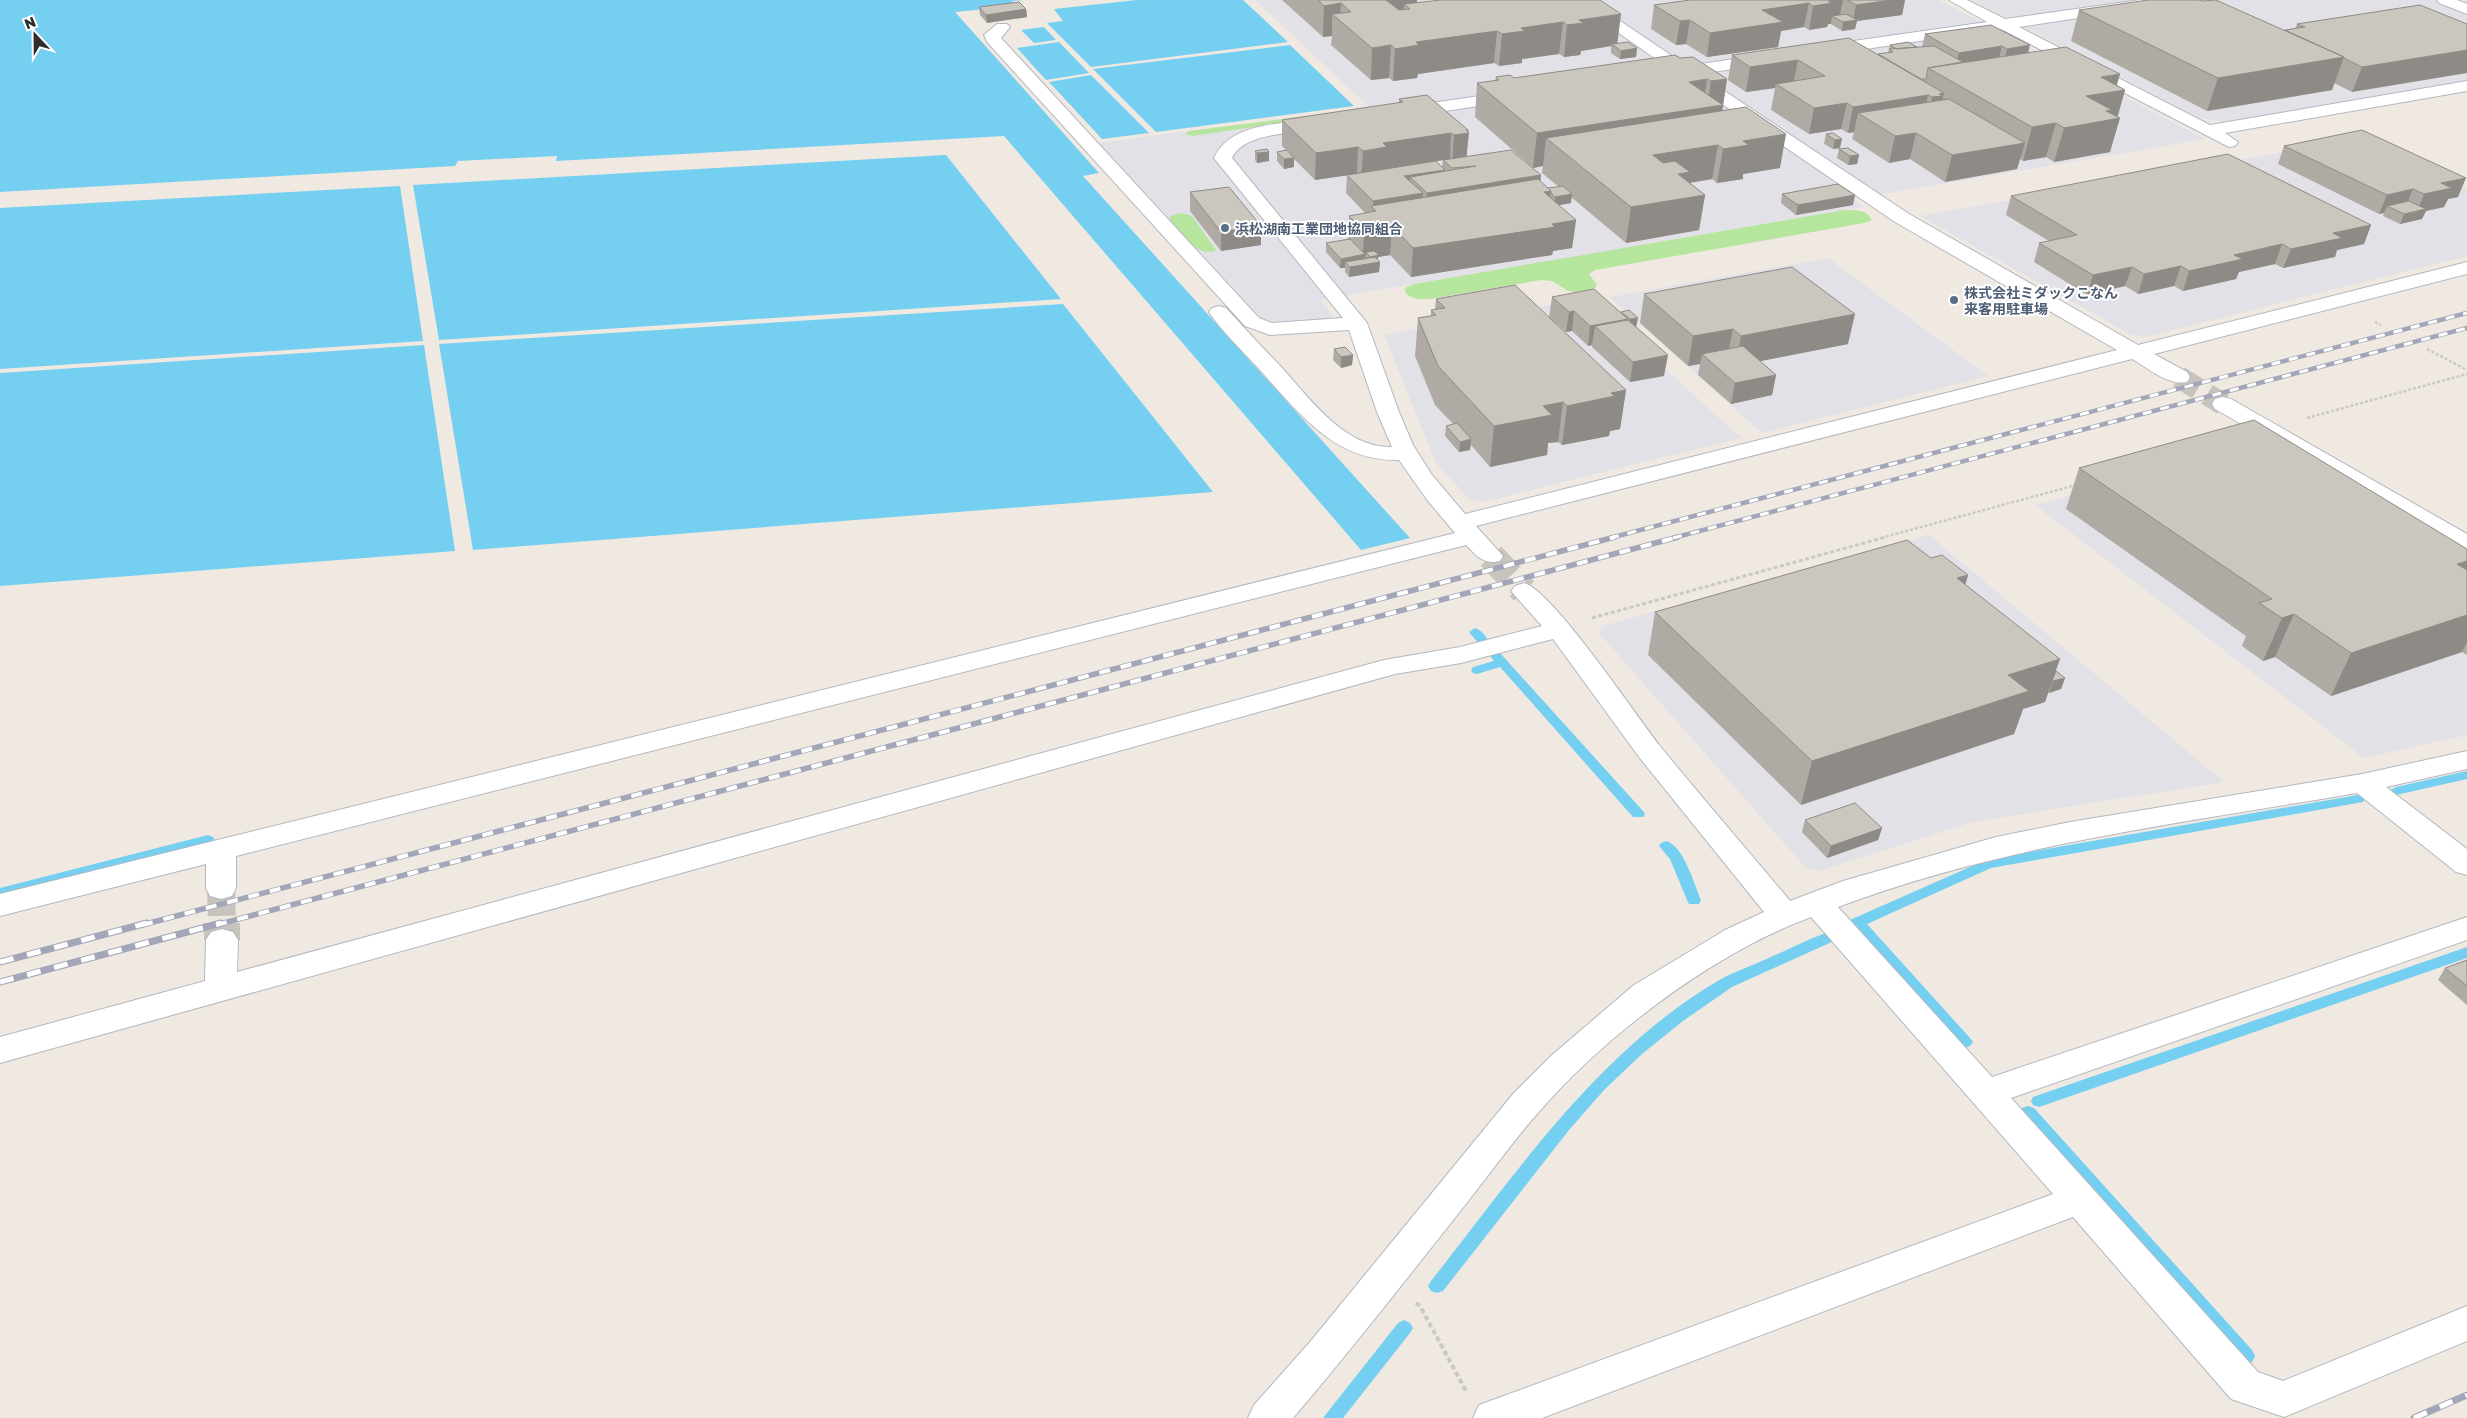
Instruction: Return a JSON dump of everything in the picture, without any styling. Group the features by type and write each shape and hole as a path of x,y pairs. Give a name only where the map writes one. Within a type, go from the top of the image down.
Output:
{"street":[{"path":"1578,0 1902,218 2179,377"},
{"path":"1956,0 2229,142"},
{"path":"1806,53 2171,0"},
{"path":"2444,0 2467,9"},
{"path":"1002,27 995,31 992,35 993,39 1252,322 1270,329 1356,323"},
{"path":"1656,75 1787,56"},
{"path":"2207,130 2467,86"},
{"path":"1383,115 1530,94"},
{"path":"1335,122 1244,137 1227,146 1222,158 1356,323 1364,338 1392,424 1406,453 1436,498 1491,556"},
{"path":"1108,191 1322,425 1348,443 1369,452 1382,456 1406,453"},
{"path":"0,905 1465,530 2137,352 2467,268"},
{"path":"2224,404 2467,544"},
{"path":"1524,591 1558,629 1655,759 1784,915"},
{"path":"0,1050 1393,666 1461,656 1558,629"},
{"path":"1268,1418 1382,1282 1525,1104 1564,1064 1646,994 1729,943 1784,915 1817,903 1916,869 1996,847 2070,832 2362,783 2467,760"},
{"path":"2362,783 2467,865"},
{"path":"221,848 221,888"},
{"path":"1817,903 2245,1386 2284,1399 2467,1323"},
{"path":"1986,1094 2467,928"},
{"path":"221,989 222,940"},
{"path":"1482,1409 2080,1199"}],"path":[{"path":"2427,349 2467,372"},
{"path":"2268,429 2467,372"},
{"path":"1558,629 2077,484"},
{"path":"1382,1282 1420,1306 1482,1409"}],"shaded area":[{"path":"1255,0 1939,0 2205,139 1854,199 1864,207 1320,300 1335,319 1267,324 1099,143 1369,107"},
{"path":"1972,0 2467,0 2467,81 2227,122 2200,118"},
{"path":"2360,139 2467,188 2467,256 2145,337 2130,334 1920,216"},
{"path":"1828,258 1988,376 1762,433 1610,297"},
{"path":"1587,298 1741,438 1483,502 1469,499 1436,463 1384,335"},
{"path":"2210,456 2467,557 2467,735 2364,758 2035,505"},
{"path":"1929,535 2224,782 1973,822 1819,871 1805,867 1599,633 1602,626"}],"green space":[{"path":"1323,114 1321,117 1193,136 1185,134 1189,131"},
{"path":"1845,210 1864,212 1872,220 1864,223 1595,270 1589,274 1597,285 1594,289 1576,292 1568,291 1552,281 1541,280 1430,299 1416,299 1406,294 1405,288 1414,284"},
{"path":"1181,213 1192,216 1216,250 1203,251 1196,248 1184,237 1170,220 1170,216"}],"water":[{"path":"0,0 1024,0 1012,1 1015,6 955,12 1099,173 1083,176 1410,538 1361,550 1004,136 556,161 557,156 458,161 455,166 0,192"},
{"path":"1137,0 1243,0 1288,42 1091,67 1047,23 1063,21 1054,9"},
{"path":"1044,27 1056,40 1034,43 1021,30"},
{"path":"1059,42 1089,73 1046,80 1017,48"},
{"path":"1290,45 1354,106 1156,132 1093,69"},
{"path":"1091,75 1149,133 1102,139 1049,82"},
{"path":"946,155 1061,299 439,340 413,185"},
{"path":"400,186 423,341 0,369 0,208"},
{"path":"1063,304 1213,492 473,550 439,344"},
{"path":"424,345 455,551 0,586 0,373"}],"building":[{"path":"1318,0 1386,0 1399,10 1410,9 1404,4 1441,0 1600,0 1621,14 1579,20 1584,23 1567,25 1563,22 1521,28 1525,31 1502,34 1497,31 1416,42 1419,45 1395,49 1391,45 1372,48 1332,14 1351,12 1341,3 1324,6"},
{"path":"1690,0 1833,0 1828,1 1832,3 1813,6 1809,3 1762,10 1783,22 1710,33 1690,20 1680,21 1654,5"},
{"path":"1847,0 1892,0 1856,5"},
{"path":"2148,0 2216,0 2344,57 2218,78 2079,10"},
{"path":"1019,2 1026,9 986,15 979,7"},
{"path":"2420,5 2467,24 2467,50 2362,67 2285,30 2305,27 2297,24"},
{"path":"1846,14 1857,20 1843,22 1832,16"},
{"path":"1991,25 2030,45 2007,49 2002,46 1959,53 1925,34"},
{"path":"1849,38 1944,93 1939,94 1943,96 1932,97 1928,95 1853,107 1847,103 1814,108 1776,84 1825,76 1798,60 1750,67 1732,55"},
{"path":"1628,42 1637,48 1621,51 1612,44"},
{"path":"1908,42 1917,47 1897,49 1890,45"},
{"path":"1934,46 1963,62 1928,68 1926,79 1921,79 1878,54 1893,52 1889,49"},
{"path":"2066,47 2120,74 2101,77 2125,90 2086,96 2112,110 2106,111 2120,118 2064,128 2056,123 2032,127 1928,68"},
{"path":"1675,55 1680,58 1693,57 1727,79 1711,81 1707,79 1689,82 1723,105 1537,133 1477,83 1499,80 1496,77 1510,75 1514,78"},
{"path":"1427,95 1468,130 1466,130 1469,133 1454,135 1451,133 1383,143 1387,147 1363,151 1358,147 1316,153 1282,120 1403,102 1399,99"},
{"path":"1949,99 2025,143 1952,155 1916,133 1895,136 1858,113"},
{"path":"1746,107 1786,134 1743,141 1749,145 1723,149 1718,145 1653,155 1663,163 1675,161 1690,172 1678,174 1705,195 1631,207 1546,138"},
{"path":"2362,130 2466,178 2441,183 2452,188 2424,194 2413,189 2387,195 2284,146"},
{"path":"1833,133 1842,139 1835,140 1826,134"},
{"path":"1848,148 1859,155 1850,156 1839,149"},
{"path":"1267,149 1269,152 1257,153 1255,151"},
{"path":"1287,150 1294,158 1284,159 1277,152"},
{"path":"1511,150 1541,175 1427,193 1410,177 1476,166 1452,168 1443,160"},
{"path":"2228,154 2371,225 2333,233 2342,238 2291,249 2282,244 2234,255 2243,259 2189,271 2181,266 2144,274 2132,267 2093,275 2039,243 2077,235 2011,196"},
{"path":"1436,161 1445,170 1404,176 1423,193 1373,201 1347,175"},
{"path":"1538,179 1551,191 1544,192 1576,220 1552,224 1555,227 1413,248 1392,226 1364,231 1349,216 1376,211 1371,206"},
{"path":"1838,184 1855,195 1798,205 1782,194"},
{"path":"1563,186 1572,194 1555,197 1548,188"},
{"path":"1229,187 1261,226 1221,232 1190,192"},
{"path":"2409,201 2426,209 2404,214 2387,206"},
{"path":"1350,239 1365,254 1341,259 1326,243"},
{"path":"1374,251 1379,255 1370,257 1366,252"},
{"path":"1375,257 1380,262 1350,267 1345,262"},
{"path":"1792,267 1855,314 1741,336 1733,329 1693,336 1644,294"},
{"path":"1515,285 1626,390 1611,393 1615,396 1567,406 1563,402 1543,406 1552,415 1494,426 1438,366 1418,318 1436,315 1431,310 1445,308 1436,299"},
{"path":"1594,289 1628,319 1590,326 1574,311 1569,312 1552,297"},
{"path":"1629,310 1638,318 1630,319 1621,312"},
{"path":"1628,320 1668,355 1633,362 1595,326"},
{"path":"1743,346 1776,375 1735,383 1702,354"},
{"path":"1345,347 1353,355 1341,357 1334,349"},
{"path":"2254,420 2467,549 2467,561 2457,564 2467,570 2467,615 2351,653 2294,614 2282,618 2259,603 2272,599 2079,468"},
{"path":"1457,423 1471,439 1460,442 1446,426"},
{"path":"1907,540 1931,558 1942,555 1968,575 1957,578 2060,659 2008,675 2029,691 1812,761 1655,612"},
{"path":"2056,671 2065,678 2052,681"},
{"path":"1855,803 1882,828 1831,846 1805,820"},
{"path":"2467,960 2467,986 2445,968"}],"waterway":[{"path":"1475,632 1482,640"},
{"path":"1496,656 1638,814"},
{"path":"1477,670 1502,663"},
{"path":"2396,791 2467,775"},
{"path":"1855,924 1988,864 2358,799"},
{"path":"0,893 208,840"},
{"path":"1666,846 1676,857 1694,900"},
{"path":"1858,923 1965,1042"},
{"path":"1437,1286 1563,1126 1599,1086 1637,1050 1678,1017 1727,983 1829,937"},
{"path":"2039,1101 2467,952"},
{"path":"2028,1112 2246,1356"},
{"path":"1332,1418 1404,1328"}],"tunnel":[{"path":"2179,377 2223,404"},
{"path":"1491,556 1524,591"},
{"path":"221,888 222,925"},
{"path":"222,925 222,940"}],"railway":[{"path":"1610,538 2467,313"},
{"path":"1673,538 2467,328"},
{"path":"142,925 1615,537"},
{"path":"216,925 1678,537"},
{"path":"0,962 147,923"},
{"path":"0,982 221,923"},
{"path":"2414,1418 2467,1395"}],"place":[{"name":"浜松湖南工業団地協同組合","path":"1225,228"},
{"name":"株式会社ミダックこなん 来客用駐車場","path":"1954,300"}]}
